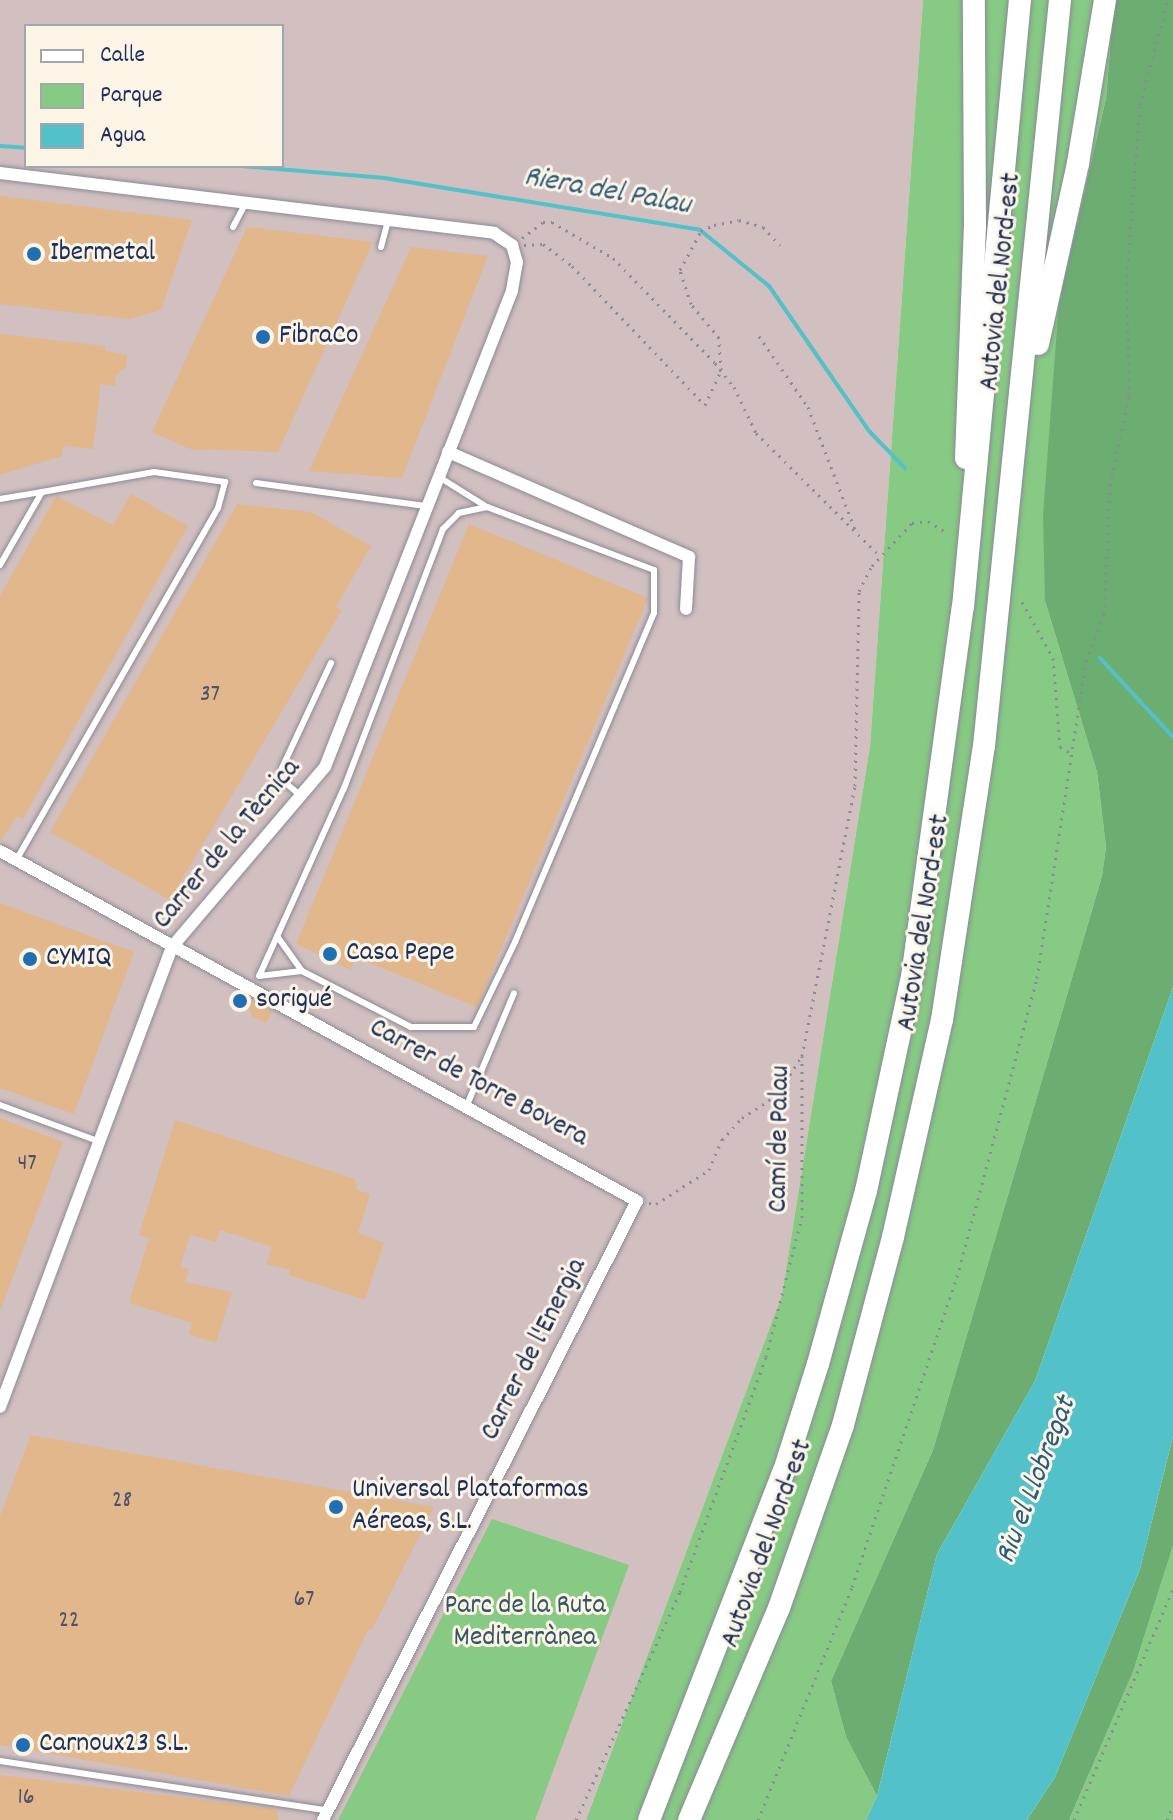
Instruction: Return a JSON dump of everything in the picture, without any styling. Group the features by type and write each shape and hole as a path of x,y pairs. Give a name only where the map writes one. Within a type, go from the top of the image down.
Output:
{"highway":[{"path":"963,607 975,227 974,0"},
{"name":"Autovia del Nord-est","path":"649,1820 784,1471 866,1191 912,977 963,607 1020,0"},
{"name":"Autovia del Nord-est","path":"689,1820 779,1608 836,1446 893,1237 947,989 984,746 1060,0"},
{"path":"1017,439 1078,163 1105,0"}],"street":[{"path":"0,173 494,233 512,245"},
{"name":"Carrer de la Tècnica","path":"0,1407 172,947 325,767 512,291 517,262 512,245"},
{"path":"448,452 689,557 686,609"},
{"name":"Carrer de Torre Bovera","path":"0,851 637,1201"},
{"name":"Carrer de l'Energia","path":"324,1815 637,1201"}],"lane":[{"path":"233,227 246,203"},
{"path":"381,247 388,220"},
{"path":"0,499 154,472 225,482 218,508 16,860"},
{"path":"277,936 302,971 411,1027 474,1027 515,942 654,613 654,570 642,561 487,507 438,477"},
{"path":"256,483 427,506"},
{"path":"0,565 42,492"},
{"path":"252,990 344,788 443,529 459,513 487,507"},
{"path":"300,795 281,779 282,768 331,663"},
{"path":"259,976 302,971"},
{"path":"467,1105 514,993"},
{"path":"0,1105 99,1141"},
{"path":"0,1761 324,1815"}],"path":[{"path":"758,1820 852,1587 977,1217 1037,978 1086,661 1104,614 1110,485 1129,396 1127,276 1140,105 1168,0"},
{"path":"512,245 543,244 572,266 705,405 721,370 719,338 691,304 680,270 701,231 714,225 739,220 763,227 780,245"},
{"path":"512,245 543,222 570,228 613,258 721,370 756,433 881,557"},
{"path":"759,336 808,407 856,533"},
{"name":"Camí de Palau","path":"576,1820 680,1592 766,1357 802,1217 802,1056 855,786 859,591 881,557 912,523 928,521 944,531"},
{"path":"1022,602 1053,658 1060,747 1071,753"},
{"path":"637,1201 656,1204 709,1170 722,1140 742,1118 777,1095 802,1056"},
{"path":"1074,1820 1173,1589"},
{"path":"1167,1820 1173,1806"}],"shaded area":[{"path":"0,0 923,0 870,746 782,1295 586,1820 0,1820"}],"green space":[{"path":"923,0 1114,0 1106,98 1059,301 1045,601 1097,772 1106,847 1102,876 933,1450 831,1681 846,1737 877,1796 866,1820 586,1820 782,1295 870,746"},
{"path":"1114,0 1173,0 1173,987 1035,1381 937,1554 877,1796 846,1737 831,1681 933,1450 1102,876 1106,847 1097,772 1045,601 1043,516 1059,301 1106,98"},
{"path":"1173,1436 1173,1546 1133,1672 1069,1820 1027,1820 1055,1777 1140,1569"},
{"name":"Parc de la Ruta Mediterrànea","path":"492,1519 629,1565 535,1820 338,1820"},
{"path":"1173,1546 1173,1820 1069,1820 1133,1672"}],"water":[{"name":"Riu el Llobregat","path":"1173,987 1173,1436 1140,1569 1055,1777 1027,1820 866,1820 877,1796 937,1554 1035,1381"}],"building":[{"path":"0,196 192,220 161,310 130,319 0,304"},
{"name":"FibraCo","path":"247,227 373,242 278,452 190,449 152,432"},
{"path":"411,247 488,256 402,478 309,471"},
{"path":"0,334 105,346 105,351 127,355 127,366 116,375 115,386 101,384 93,449 63,446 62,456 0,475"},
{"path":"131,494 188,526 23,819 17,816 0,842 0,596 56,496 113,525"},
{"path":"237,504 311,512 371,546 336,607 342,610 170,900 50,832"},
{"path":"469,524 648,598 477,1007 355,957 351,970 296,944"},
{"path":"0,903 134,952 74,1114 0,1088"},
{"path":"244,997 272,1012 266,1023 252,1016"},
{"path":"0,1118 63,1142 1,1309 0,1309"},
{"path":"175,1120 355,1179 357,1190 370,1194 358,1233 384,1243 365,1300 289,1275 290,1270 266,1264 272,1247 220,1230 216,1242 190,1235 180,1267 189,1269 185,1282 232,1292 216,1343 189,1334 192,1323 129,1303 149,1238 139,1235"},
{"path":"31,1435 434,1507 372,1630 368,1630 289,1796 0,1745 0,1516"},
{"path":"0,1775 277,1809 278,1820 0,1820"}],"waterway":[{"name":"Riera del Palau","path":"0,146 24,148"},
{"name":"Riera del Palau","path":"265,168 384,178 700,230 769,286 869,431 905,468"},
{"name":"Riera del Palau","path":"1100,658 1173,737"}],"place":[{"name":"Ibermetal","path":"34,254"},
{"name":"FibraCo","path":"263,337"},
{"name":"Casa Pepe","path":"330,954"},
{"name":"CYMIQ","path":"30,959"},
{"name":"sorigué","path":"240,1001"},
{"name":"Universal Plataformas Aéreas, S.L.","path":"336,1507"},
{"name":"Carnoux23 S.L.","path":"23,1745"}]}
